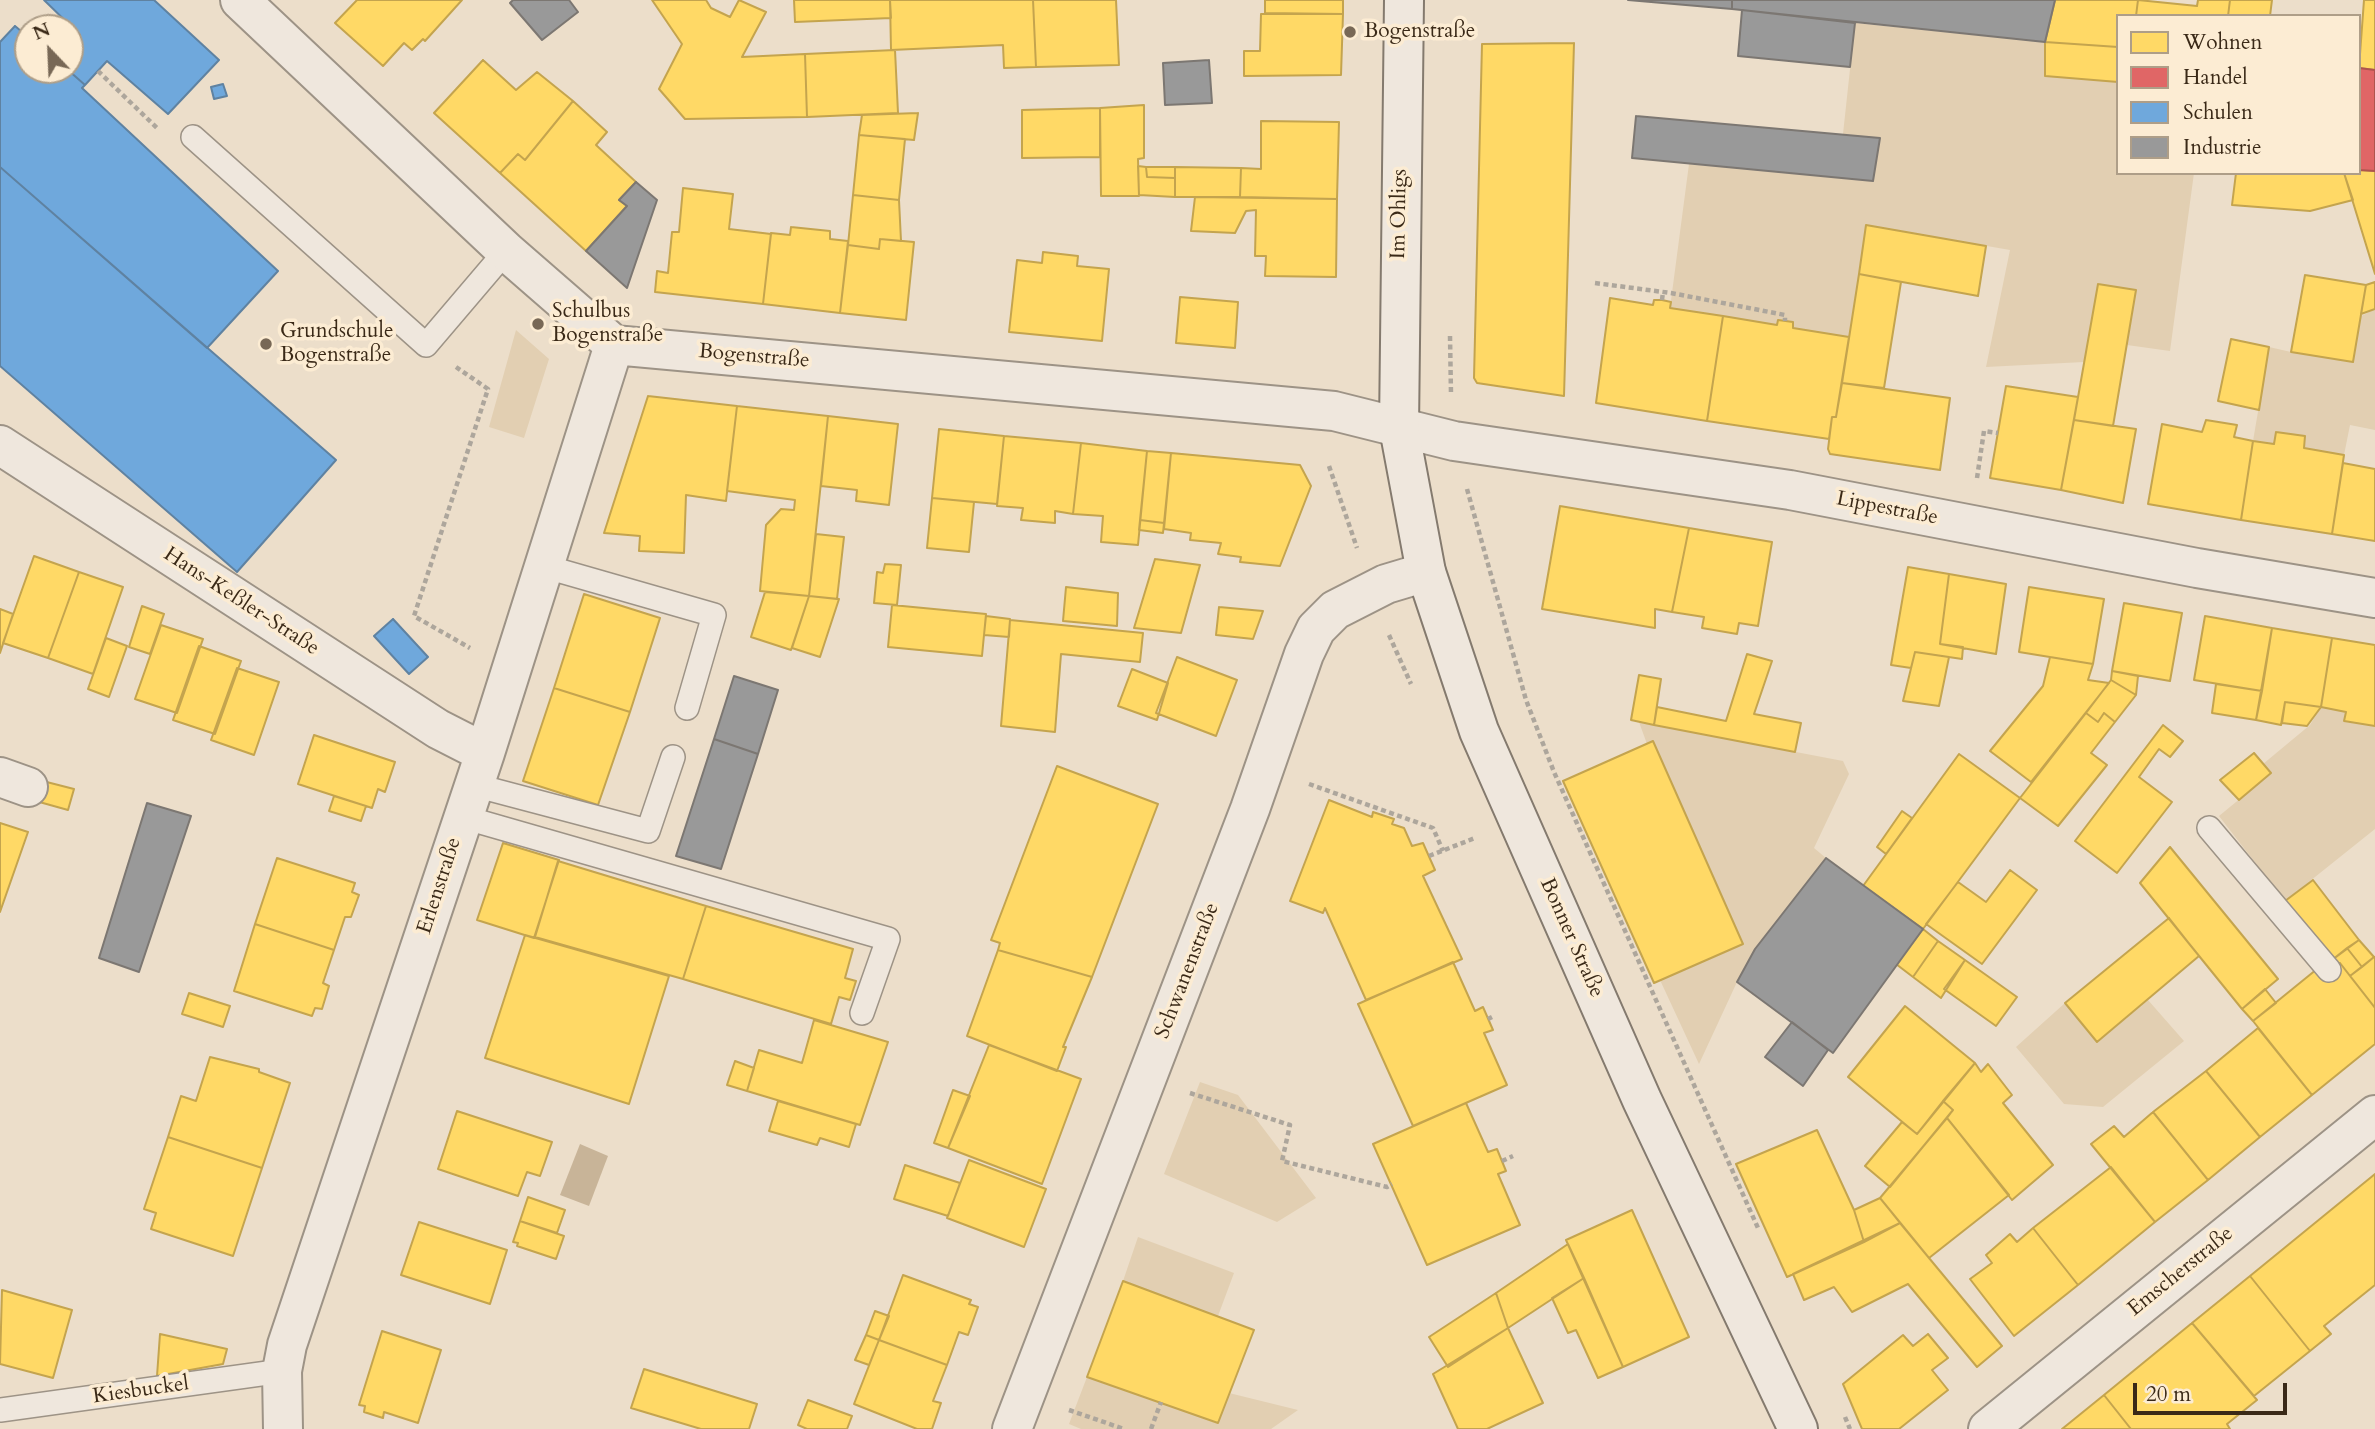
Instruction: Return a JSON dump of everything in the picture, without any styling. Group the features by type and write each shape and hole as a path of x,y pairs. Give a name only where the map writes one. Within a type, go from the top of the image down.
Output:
{"street":[{"path":"240,0 506,251 614,345"},
{"name":"Im Ohligs","path":"1399,428 1404,0"},
{"name":"Bogenstraße","path":"614,345 1334,411 1399,428"},
{"name":"Erlenstraße","path":"284,1429 282,1371 291,1332 474,785 614,345"},
{"name":"Bonner Straße","path":"1399,428 1426,572 1479,731 1642,1100 1798,1429"},
{"name":"Lippestraße","path":"1399,428 1454,441 1790,490 2197,568 2375,597"},
{"name":"Hans-Keßler-Straße","path":"0,446 438,729 474,785"},
{"name":"Schwanenstraße","path":"1012,1429 1264,768 1304,654 1317,629 1335,610 1386,584 1426,572"},
{"name":"Emscherstraße","path":"1988,1429 2375,1115"}],"lane":[{"path":"193,137 426,345 506,251"},
{"path":"542,566 714,615 687,708"},
{"path":"474,785 648,831 673,757"},
{"path":"474,785 888,939 862,1013"},
{"path":"2209,828 2329,970"},
{"name":"Kiesbuckel","path":"0,1410 282,1371"}],"path":[{"path":"99,71 180,150 193,137"},
{"path":"1595,283 1663,292 1785,315 1785,321"},
{"path":"1662,300 1663,292"},
{"path":"426,345 488,390 414,616 510,671"},
{"path":"1975,486 1984,431 1998,433"},
{"path":"1466,488 1526,700 1554,772 1761,1233"},
{"path":"1264,768 1433,828 1444,851"},
{"path":"1429,856 1479,836"},
{"path":"1144,1083 1196,1094 1290,1125 1282,1161 1387,1186 1392,1184"},
{"path":"1502,1160 1513,1156"},
{"path":"1026,1394 1124,1429"},
{"path":"1151,1429 1161,1402"},
{"path":"1839,1405 1850,1429"}],"shaded area":[{"path":"1855,23 2045,42 2116,81 2116,175 2194,175 2170,351 2127,345 2136,291 2098,284 2084,362 1986,367 2010,250 1866,225 1849,337 1670,308 1689,164 1873,180 1880,138 1843,134"},
{"path":"2375,309 2375,430 2350,425 2344,455 2304,448 2305,436 2276,432 2274,444 2253,441 2269,347 2291,352"},
{"path":"516,330 549,359 524,438 489,427"},
{"path":"2321,707 2346,712 2345,722 2375,726 2375,829 2285,901 2219,816 2270,774 2263,764 2310,725"},
{"path":"1639,722 1843,761 1849,774 1814,848 1826,858 1737,982 1699,1064 1660,980 1743,944 1653,742 1647,744"},
{"path":"2148,1000 2184,1041 2103,1107 2064,1104 2016,1047 2065,1003 2098,1042"},
{"path":"1200,1082 1238,1095 1316,1198 1277,1222 1164,1174"},
{"path":"580,1144 608,1156 589,1206 560,1195"},
{"path":"1138,1237 1234,1273 1218,1316 1123,1281"},
{"path":"1087,1377 1217,1423 1229,1393 1298,1410 1271,1429 1081,1429 1069,1424"}],"building: Wohnen":[{"path":"357,0 462,0 425,41 423,39 412,50 404,43 383,66 335,23"},
{"path":"652,0 706,0 711,8 730,17 739,0 766,12 742,57 805,54 807,117 685,119 659,89 682,44"},
{"path":"794,0 890,0 891,18 795,22"},
{"path":"890,0 1033,0 1036,67 1004,68 1003,45 891,50"},
{"path":"1033,0 1116,0 1119,65 1036,67"},
{"path":"1265,0 1343,0 1343,14 1265,13"},
{"path":"2055,0 2138,0 2136,14 2116,14 2116,47 2045,42"},
{"path":"2138,0 2197,6 2198,0 2230,0 2228,14 2136,14"},
{"path":"2230,0 2272,0 2270,14 2228,14"},
{"path":"2364,0 2375,0 2375,70 2361,68"},
{"path":"1261,14 1343,14 1341,75 1244,76 1244,51 1260,51"},
{"path":"2045,42 2116,47 2116,82 2045,76"},
{"path":"1574,43 1564,396 1477,383 1474,378 1482,44"},
{"path":"895,50 898,113 807,117 805,54"},
{"path":"483,60 516,90 537,72 573,101 525,160 518,154 500,173 434,113"},
{"path":"573,101 607,132 596,145 636,182 619,200 627,206 586,251 500,173 518,154 525,160"},
{"path":"1144,105 1144,158 1138,159 1139,196 1101,196 1100,108"},
{"path":"1100,108 1100,157 1022,158 1022,110"},
{"path":"918,113 914,140 859,135 862,115"},
{"path":"1261,121 1339,122 1337,199 1240,197 1241,168 1261,169"},
{"path":"859,135 905,139 899,200 853,195"},
{"path":"1138,166 1146,167 1147,177 1175,178 1175,197 1139,195"},
{"path":"1146,167 1175,167 1175,178 1147,177"},
{"path":"1175,167 1241,168 1240,197 1175,197"},
{"path":"2361,170 2375,171 2375,274 2345,175 2361,175"},
{"path":"2236,175 2345,175 2353,200 2310,211 2232,205"},
{"path":"683,188 733,194 729,229 771,234 763,304 655,292 657,271 668,273 672,232 679,232"},
{"path":"853,195 899,200 901,241 880,239 879,249 848,245"},
{"path":"1195,197 1337,199 1336,277 1265,276 1266,256 1255,256 1256,210 1246,211 1235,233 1191,231"},
{"path":"1866,225 1986,246 1978,296 1859,274"},
{"path":"791,227 830,231 830,239 848,241 840,313 763,304 771,233 790,235"},
{"path":"880,239 914,242 906,320 840,313 848,245 879,249"},
{"path":"1043,252 1078,256 1077,266 1109,269 1102,341 1009,332 1017,260 1042,263"},
{"path":"1859,274 1901,282 1884,388 1842,383"},
{"path":"2305,275 2366,285 2353,362 2291,352"},
{"path":"2375,282 2375,309 2361,314 2366,285"},
{"path":"2098,284 2136,290 2113,426 2074,420"},
{"path":"1180,297 1238,302 1235,348 1176,343"},
{"path":"1610,298 1653,305 1654,300 1662,300 1671,302 1670,308 1723,316 1707,421 1596,403"},
{"path":"1723,316 1777,325 1778,320 1793,322 1793,328 1849,337 1836,417 1832,417 1829,439 1707,421"},
{"path":"2231,339 2269,347 2259,410 2218,401"},
{"path":"1842,383 1950,398 1940,470 1830,454 1828,449 1832,417 1836,417"},
{"path":"2006,386 2078,397 2061,490 1990,478"},
{"path":"648,396 737,406 726,501 686,495 684,553 639,551 640,536 604,533"},
{"path":"737,406 828,416 809,596 760,591 766,525 781,509 794,510 795,500 727,491"},
{"path":"828,416 898,424 889,505 856,501 857,490 821,486"},
{"path":"2074,420 2136,429 2123,503 2061,490"},
{"path":"2206,420 2237,425 2234,437 2253,441 2241,520 2148,504 2162,424 2202,432"},
{"path":"939,429 1004,436 997,504 932,498"},
{"path":"2276,432 2305,436 2304,448 2344,455 2332,534 2241,520 2253,441 2274,444"},
{"path":"1004,436 1081,443 1073,514 1055,511 1055,523 1021,520 1023,508 997,506"},
{"path":"1081,443 1147,451 1138,545 1101,542 1103,516 1073,514"},
{"path":"1147,451 1171,453 1164,523 1140,520"},
{"path":"1171,453 1300,465 1311,486 1280,566 1240,562 1241,557 1218,554 1221,543 1190,540 1191,533 1164,529"},
{"path":"2343,463 2375,469 2375,541 2332,534"},
{"path":"932,498 974,502 969,552 927,548"},
{"path":"1560,506 1689,528 1672,612 1655,609 1655,628 1542,609"},
{"path":"1140,520 1164,523 1163,533 1139,530"},
{"path":"1689,528 1772,542 1758,626 1739,623 1737,634 1702,628 1704,617 1672,612"},
{"path":"816,534 844,537 837,599 809,596"},
{"path":"34,556 79,572 48,658 3,643"},
{"path":"1155,559 1200,565 1181,633 1134,628"},
{"path":"885,564 901,565 897,605 874,603 877,572 883,573"},
{"path":"1908,567 1949,574 1940,644 1963,647 1962,659 1915,652 1911,668 1891,665"},
{"path":"79,572 123,587 93,674 48,658"},
{"path":"1949,574 2006,584 1996,654 1940,644"},
{"path":"1066,587 1118,593 1117,626 1063,621"},
{"path":"2029,587 2104,599 2093,664 2019,652"},
{"path":"765,592 809,596 791,650 751,637"},
{"path":"584,594 660,618 630,712 554,688"},
{"path":"809,596 839,599 820,657 792,648"},
{"path":"2124,603 2182,613 2170,681 2112,671"},
{"path":"892,605 986,614 982,656 888,647"},
{"path":"142,606 164,614 150,654 129,647"},
{"path":"1219,607 1263,611 1253,639 1216,635"},
{"path":"0,609 13,614 0,653"},
{"path":"986,616 1010,619 1009,637 984,635"},
{"path":"2205,616 2272,628 2262,691 2194,680"},
{"path":"1010,620 1143,633 1140,662 1061,654 1055,732 1001,726"},
{"path":"161,625 203,639 177,713 135,699"},
{"path":"2272,628 2332,638 2321,707 2285,702 2281,725 2256,720"},
{"path":"106,638 127,646 109,697 88,689"},
{"path":"2332,638 2375,645 2375,726 2344,721 2346,712 2321,707"},
{"path":"199,646 241,661 215,734 173,720"},
{"path":"1915,652 1949,657 1939,706 1903,701"},
{"path":"1747,654 1772,661 1754,714 1801,723 1795,752 1654,725 1657,707 1726,721"},
{"path":"1177,657 1237,680 1216,736 1156,713"},
{"path":"2050,657 2093,664 2088,680 2109,683 2031,782 1990,751 2043,686"},
{"path":"237,668 279,682 254,755 211,740"},
{"path":"1132,669 1168,683 1157,720 1118,706"},
{"path":"2112,671 2138,676 2136,695 2111,680"},
{"path":"1639,675 1661,679 1654,725 1631,720"},
{"path":"2111,680 2136,695 2115,722 2104,713 2098,722 2086,713"},
{"path":"2216,684 2262,691 2256,720 2212,713"},
{"path":"554,688 630,712 598,805 523,781"},
{"path":"2285,702 2321,707 2307,726 2282,723"},
{"path":"2086,713 2098,722 2104,713 2115,722 2091,753 2107,765 2058,826 2020,798"},
{"path":"2163,725 2183,741 2170,757 2159,749 2139,777 2172,802 2117,873 2075,841"},
{"path":"314,735 395,762 385,792 378,789 372,808 298,784"},
{"path":"1653,741 1743,944 1654,983 1563,781"},
{"path":"2254,753 2271,773 2239,800 2220,780"},
{"path":"1959,754 2020,798 1923,929 1863,886"},
{"path":"1057,766 1158,804 1092,977 998,950 1000,943 991,940"},
{"path":"31,778 74,789 68,810 25,798"},
{"path":"334,796 366,806 361,821 329,811"},
{"path":"1329,800 1372,817 1373,812 1394,819 1392,824 1404,828 1412,846 1423,843 1435,870 1423,876 1462,959 1366,1000 1325,908 1323,913 1290,901"},
{"path":"1902,811 1912,818 1886,854 1877,847"},
{"path":"0,823 28,832 0,912"},
{"path":"503,843 559,860 534,938 477,920"},
{"path":"2170,847 2278,979 2242,1009 2140,883"},
{"path":"277,858 355,883 352,892 359,895 351,917 345,917 334,950 255,924"},
{"path":"558,861 706,906 683,979 535,937"},
{"path":"2010,870 2037,890 1982,964 1926,924 1958,882 1986,902"},
{"path":"2313,880 2359,940 2332,960 2285,901"},
{"path":"706,906 853,949 845,978 856,981 850,1000 839,997 831,1024 683,979"},
{"path":"2169,918 2199,956 2097,1042 2065,1003"},
{"path":"255,924 334,950 323,983 329,986 322,1009 315,1008 312,1016 234,991"},
{"path":"1923,929 1938,941 1913,977 1896,964"},
{"path":"525,935 669,976 629,1104 485,1058"},
{"path":"2359,940 2374,957 2362,967 2347,948"},
{"path":"1938,941 1965,960 1941,998 1913,977"},
{"path":"2347,948 2362,967 2350,976 2340,963 2336,965 2332,960"},
{"path":"998,950 1092,977 1063,1047 1066,1047 1057,1071 967,1036"},
{"path":"2375,957 2375,1008 2350,976"},
{"path":"1965,960 2017,997 1996,1026 1944,989"},
{"path":"1453,962 1475,1011 1483,1007 1493,1030 1484,1033 1507,1085 1413,1126 1358,1004"},
{"path":"2340,963 2375,1008 2375,1044 2312,1095 2253,1021 2317,969 2329,970"},
{"path":"2265,989 2276,1003 2253,1021 2242,1009"},
{"path":"189,993 230,1006 223,1027 182,1014"},
{"path":"1905,1006 1975,1063 1917,1134 1848,1077"},
{"path":"814,1020 888,1042 860,1125 747,1091 759,1050 802,1063"},
{"path":"2258,1028 2312,1095 2260,1137 2206,1071"},
{"path":"989,1045 1081,1079 1042,1184 948,1148"},
{"path":"210,1057 259,1069 259,1072 290,1083 262,1168 168,1137 181,1096 196,1101"},
{"path":"735,1061 754,1068 747,1091 727,1085"},
{"path":"1975,1063 1981,1072 1988,1064 2012,1095 2003,1103 2053,1165 2012,1200 1947,1118 1953,1110 1943,1101"},
{"path":"2206,1071 2260,1137 2208,1180 2153,1112"},
{"path":"953,1090 970,1096 948,1148 934,1143"},
{"path":"778,1101 856,1124 849,1147 820,1138 817,1145 769,1131"},
{"path":"1943,1101 1953,1110 1890,1187 1865,1166 1902,1122 1917,1134"},
{"path":"1466,1103 1488,1152 1497,1149 1506,1171 1498,1174 1520,1225 1427,1265 1373,1144"},
{"path":"457,1111 552,1142 540,1176 527,1172 518,1196 438,1169"},
{"path":"2153,1112 2208,1180 2155,1222 2091,1144 2114,1126 2124,1137"},
{"path":"1947,1118 2009,1195 1929,1258 1880,1198"},
{"path":"1817,1130 1854,1210 1864,1242 1787,1277 1736,1164"},
{"path":"168,1137 262,1168 233,1256 151,1229 156,1213 144,1209"},
{"path":"969,1160 1046,1189 1024,1247 947,1218"},
{"path":"905,1165 960,1183 948,1216 894,1199"},
{"path":"2111,1167 2155,1222 2078,1285 2033,1228"},
{"path":"2375,1174 2375,1285 2324,1326 2331,1334 2310,1351 2250,1276"},
{"path":"528,1197 565,1210 557,1233 520,1221"},
{"path":"1880,1198 1900,1223 1864,1242 1854,1210"},
{"path":"1632,1210 1689,1337 1623,1367 1566,1240"},
{"path":"520,1221 564,1236 556,1259 517,1246 518,1243 513,1242"},
{"path":"419,1222 507,1250 490,1304 401,1275"},
{"path":"1900,1223 2002,1346 1977,1367 1908,1284 1852,1312 1834,1287 1804,1300 1793,1274"},
{"path":"2033,1228 2078,1285 2014,1336 1970,1279 1992,1263 1986,1255 2010,1234 2017,1242"},
{"path":"1568,1244 1584,1278 1508,1328 1496,1293"},
{"path":"903,1275 971,1300 969,1304 978,1307 968,1335 959,1332 947,1365 879,1340"},
{"path":"2250,1276 2310,1351 2254,1396 2192,1323"},
{"path":"1584,1278 1623,1367 1598,1378 1576,1330 1568,1333 1552,1298"},
{"path":"1123,1281 1254,1330 1218,1423 1087,1377"},
{"path":"2,1290 72,1310 53,1378 0,1364"},
{"path":"1496,1293 1508,1328 1448,1367 1429,1337"},
{"path":"875,1311 889,1316 879,1340 866,1335"},
{"path":"2192,1323 2257,1400 2227,1424 2230,1429 2131,1429 2104,1395"},
{"path":"1508,1328 1543,1403 1487,1429 1458,1429 1433,1374"},
{"path":"382,1331 441,1350 418,1423 384,1412 383,1418 364,1412 365,1406 359,1405"},
{"path":"160,1334 227,1349 223,1364 157,1376"},
{"path":"1928,1334 1948,1358 1932,1370 1948,1390 1899,1429 1862,1429 1843,1384 1903,1335 1913,1346"},
{"path":"866,1335 879,1340 869,1365 855,1360"},
{"path":"879,1340 947,1365 933,1401 941,1403 932,1429 917,1429 854,1404"},
{"path":"644,1369 757,1404 749,1429 701,1429 631,1408"},
{"path":"2104,1395 2131,1429 2062,1429"},
{"path":"808,1400 852,1416 847,1429 807,1429 798,1425"}],"building: Handel":[{"path":"2361,68 2375,70 2375,171 2361,170"}],"building: Schulen":[{"path":"44,0 154,0 219,60 168,114 107,61 84,84 84,14 58,14"},
{"path":"14,27 14,84 84,84 82,88 278,271 207,348 0,167 0,42"},
{"path":"223,84 227,96 214,99 211,87"},
{"path":"0,167 336,460 237,572 0,366"},
{"path":"393,619 428,657 409,674 374,636"}],"building: Industrie":[{"path":"513,0 569,0 578,12 542,40 510,3"},
{"path":"1628,0 1732,0 1732,9"},
{"path":"1732,0 2055,0 2045,42 1732,9"},
{"path":"1742,10 1855,23 1850,67 1738,56"},
{"path":"1209,60 1212,103 1165,105 1163,63"},
{"path":"1636,116 1880,138 1873,181 1632,158"},
{"path":"636,182 657,200 627,288 586,251 627,206 619,200"},
{"path":"734,676 778,690 758,754 714,739"},
{"path":"714,739 758,754 721,869 676,856"},
{"path":"147,803 191,816 139,972 99,958"},
{"path":"1826,858 1923,929 1833,1053 1737,982 1755,949"},
{"path":"1792,1022 1828,1050 1803,1086 1765,1057"}],"place":[{"name":"Bogenstraße","path":"1350,32"},
{"name":"Schulbus Bogenstraße","path":"538,324"},
{"name":"Grundschule Bogenstraße","path":"266,344"}]}
